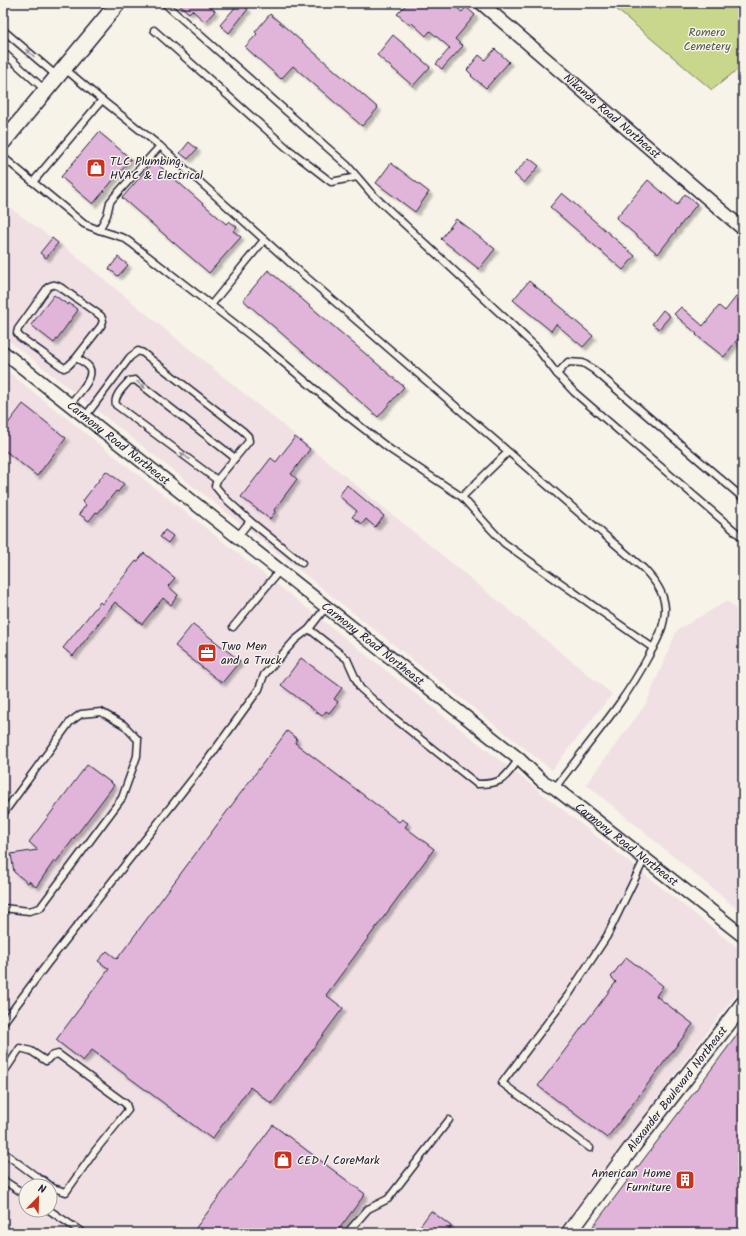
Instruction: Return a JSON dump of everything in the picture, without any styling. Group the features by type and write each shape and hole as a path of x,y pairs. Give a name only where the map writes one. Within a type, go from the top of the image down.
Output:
{"street":[{"path":"4,139 46,91 118,3"},
{"name":"Nikanda Road Northeast","path":"482,3 743,229"},
{"name":"Carmony Road Northeast","path":"3,352 519,759 542,781 555,788 743,936"},
{"name":"Alexander Boulevard Northeast","path":"569,1233 635,1143 743,1004"}],"lane":[{"path":"164,3 341,160 371,193 538,348 557,374 574,392 743,538"},
{"path":"3,30 102,100 160,146 264,240 655,581 660,588 665,608 661,632 626,695 555,788"},
{"path":"154,30 287,148 331,182 357,177"},
{"path":"3,52 46,91"},
{"path":"33,182 102,100"},
{"path":"99,230 107,215 110,202 160,146"},
{"path":"3,157 84,224 124,238 265,347 342,412 391,450 462,497 504,542 653,648"},
{"path":"211,305 264,240"},
{"path":"52,284 56,284 101,316 103,321 101,326 76,358 64,368 20,337 17,333 18,329 48,287 52,284"},
{"path":"85,417 130,357 138,351 143,353 248,436 249,442 217,480 215,486 226,499 250,521 302,563"},
{"path":"70,404 89,380 91,374 89,367 76,358"},
{"path":"557,374 568,362 583,363 594,370 743,498"},
{"path":"217,480 116,405 116,397 129,380 135,380 235,458"},
{"path":"462,497 508,452"},
{"path":"237,537 250,521"},
{"path":"233,627 280,570"},
{"path":"3,1023 47,964 209,758 260,689 264,675 295,640 309,629 326,607"},
{"path":"309,629 347,659 360,688 389,714 477,784 493,784 505,777 519,759"},
{"path":"3,814 70,722 81,714 101,712 124,725 138,740 137,756 122,798 40,908 29,911 3,908"},
{"path":"590,1148 502,1084 569,994 598,949 645,858"},
{"path":"3,1070 6,1069 20,1048 31,1051 46,1061 51,1056 58,1054 126,1104 128,1110 96,1150 66,1192 58,1190"},
{"path":"347,1233 368,1209 388,1199 449,1120"},
{"path":"3,1152 33,1178"},
{"path":"3,1180 18,1190"},
{"path":"58,1216 83,1233"}],"shaded area":[{"path":"3,203 67,249 612,694 552,770 3,336"},
{"path":"3,368 743,952 743,985 557,1233 3,1233"},
{"path":"727,601 743,615 743,914 586,784 646,704 677,630"}],"green space":[{"name":"Romero Cemetery","path":"609,3 743,3 743,65 712,90"}],"building":[{"path":"177,3 206,3 215,11 205,22 192,10 189,13"},
{"path":"239,3 248,9 229,33 220,25"},
{"path":"408,3 451,3 462,12 466,7 475,15 455,39 463,46 442,69 436,64 450,48 430,31 426,36 412,23 410,25 397,14"},
{"path":"270,14 378,108 362,126 293,66 281,79 245,47 257,34 255,32"},
{"path":"393,35 430,67 413,86 377,55"},
{"path":"495,49 509,62 486,88 471,76 472,75 467,70 479,55 485,60"},
{"name":"TLC Plumbing, HVAC & Electrical","path":"99,132 131,159 93,204 61,177"},
{"path":"189,142 197,149 188,159 180,153"},
{"path":"529,158 539,166 524,183 514,174"},
{"path":"154,161 226,224 229,221 237,227 233,231 241,237 209,273 122,198"},
{"path":"391,163 429,192 415,212 376,183"},
{"path":"648,180 677,205 685,194 697,204 658,254 616,218"},
{"path":"562,193 635,256 623,270 550,207"},
{"path":"456,219 495,249 479,269 441,239"},
{"path":"52,238 58,243 46,258 40,253"},
{"path":"118,257 128,265 118,276 109,269"},
{"path":"268,270 404,387 378,417 243,300"},
{"path":"529,281 567,312 566,313 593,336 583,347 556,324 551,331 513,300"},
{"path":"743,288 743,332 724,357 696,335 697,334 674,314 681,307 703,326 719,306 725,311"},
{"path":"54,295 78,310 54,343 31,325"},
{"path":"663,310 670,316 659,329 652,324"},
{"path":"23,404 66,438 37,476 3,449 3,430"},
{"path":"295,437 310,449 291,474 297,479 274,510 275,512 270,519 241,497 271,458 276,462"},
{"path":"106,471 124,484 89,521 79,514 86,505 82,502"},
{"path":"347,485 384,516 375,527 366,519 362,524 352,517 357,511 339,496"},
{"path":"165,530 173,536 168,543 160,537"},
{"path":"144,553 175,578 168,586 178,595 171,605 163,598 142,624 115,602 73,656 63,648 100,602 102,604"},
{"path":"193,624 240,661 222,683 175,646"},
{"path":"301,658 342,688 334,699 338,702 329,713 326,711 322,716 281,685"},
{"path":"287,731 297,739 295,743 399,822 402,819 408,823 405,827 434,849 326,995 343,1008 272,1104 250,1087 212,1139 92,1050 83,1061 56,1040 109,969 98,961 107,951 117,959"},
{"path":"87,765 114,785 56,862 54,861 36,887 29,881 28,883 14,872 11,854 38,850 29,842"},
{"path":"626,957 663,986 656,996 693,1024 607,1138 538,1086 616,982 611,977"},
{"name":"American Home Furniture","path":"743,1027 743,1233 588,1233 668,1127"},
{"name":"CED / CoreMark","path":"273,1125 365,1194 336,1233 192,1233"},
{"path":"431,1211 451,1226 446,1233 415,1233"}],"place":[{"name":"TLC Plumbing, HVAC & Electrical","path":"96,168"},
{"name":"Two Men and a Truck","path":"207,653"},
{"name":"CED / CoreMark","path":"283,1160"},
{"name":"American Home Furniture","path":"685,1180"}]}
